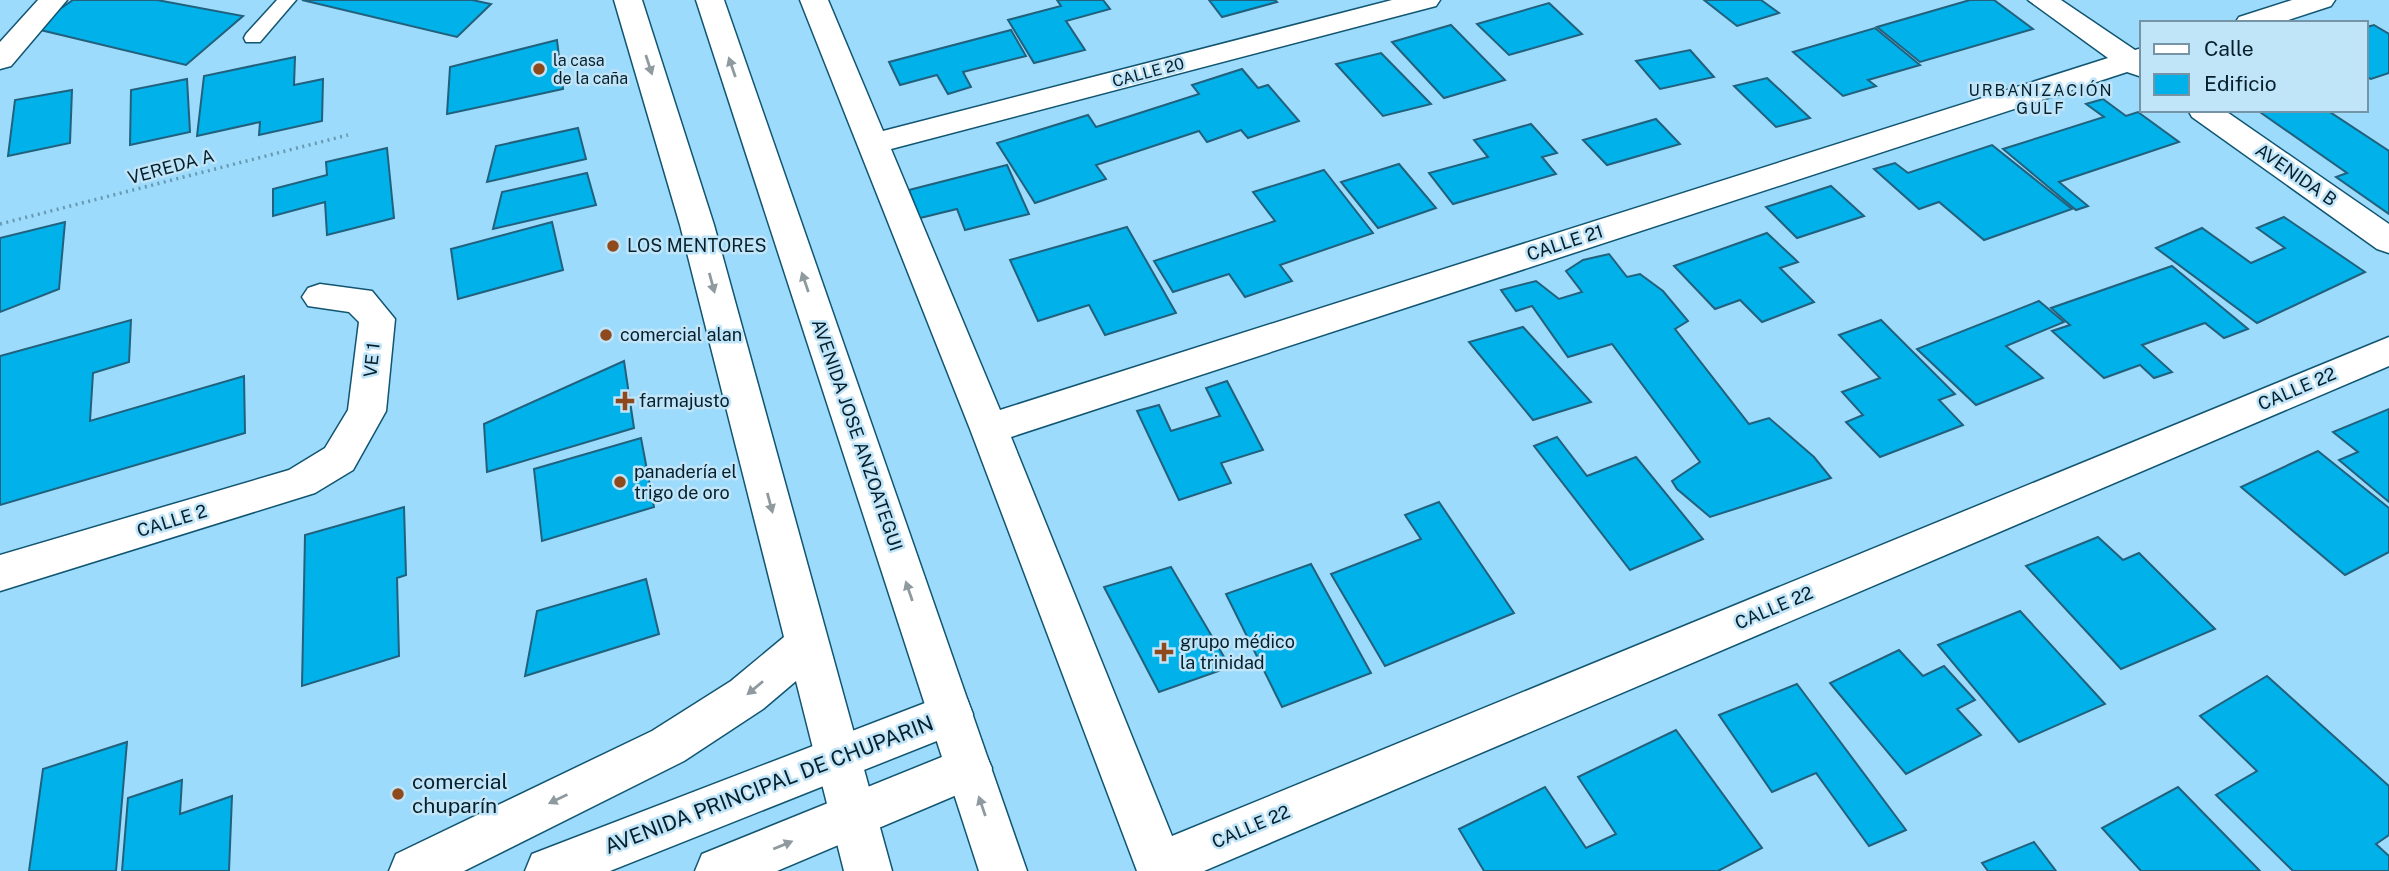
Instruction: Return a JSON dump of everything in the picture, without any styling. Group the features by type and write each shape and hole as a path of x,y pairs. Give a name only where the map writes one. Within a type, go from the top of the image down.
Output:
{"street":[{"path":"0,60 53,0"},
{"path":"628,0 697,225 868,871"},
{"name":"AVENIDA JOSE ANZOATEGUI","path":"710,0 1003,871"},
{"path":"814,0 989,429 1161,868"},
{"name":"CALLE 20","path":"871,144 1426,0"},
{"path":"2042,0 2139,62"},
{"path":"2255,21 2321,0"},
{"name":"CALLE 21","path":"989,429 2139,62"},
{"name":"AVENIDA B","path":"2206,112 2389,241"},
{"name":"VE 1","path":"320,297 359,300 377,319 367,411 338,459"},
{"name":"CALLE 22","path":"1161,868 2389,351"},
{"name":"CALLE 2","path":"0,573 301,482 338,459"},
{"path":"413,871 668,746 747,695 807,644"},
{"name":"AVENIDA PRINCIPAL DE CHUPARIN","path":"549,871 837,756 951,714"},
{"path":"719,871 969,768"}],"lane":[{"path":"253,38 286,0"}],"path":[{"name":"VEREDA A","path":"0,224 348,135"}],"building":[{"path":"73,0 157,0 243,16 186,65 32,28"},
{"path":"302,0 472,0 491,4 457,37"},
{"path":"1057,0 1103,0 1110,9 1066,21 1085,50 1034,63 1008,20 1061,6"},
{"path":"1209,0 1275,0 1277,2 1222,17"},
{"path":"1704,0 1761,0 1779,13 1737,26"},
{"path":"1970,0 1994,0 2033,29 1920,62 1877,27"},
{"path":"1549,3 1582,34 1509,55 1477,24"},
{"path":"1451,25 1505,80 1444,98 1392,42"},
{"path":"2374,25 2389,34 2389,73 2371,79 2368,78 2368,26"},
{"path":"1875,28 1920,65 1868,80 1876,86 1843,96 1793,52"},
{"path":"1011,30 1026,56 963,72 971,87 948,94 937,75 900,85 889,62"},
{"path":"557,40 563,89 447,114 450,67"},
{"path":"1690,50 1714,77 1660,89 1636,61"},
{"path":"1381,53 1431,104 1383,116 1336,64"},
{"path":"295,57 294,85 323,79 322,121 259,135 260,122 197,136 204,76"},
{"path":"1242,69 1258,88 1268,85 1299,121 1248,138 1241,130 1207,142 1199,131 1096,165 1106,179 1035,203 997,143 1088,115 1096,127 1199,94 1192,85"},
{"path":"1767,78 1810,118 1776,127 1734,86"},
{"path":"187,79 190,132 130,145 131,90"},
{"path":"72,90 70,143 8,156 15,100"},
{"path":"2103,99 2126,116 2138,112 2179,142 2059,182 2088,206 2076,210 2003,149 2104,117 2086,104"},
{"path":"2260,112 2330,112 2389,151 2389,214 2336,177 2347,173"},
{"path":"1656,119 1680,144 1607,165 1583,140"},
{"path":"1531,124 1557,153 1542,157 1556,174 1453,204 1429,173 1488,157 1474,140"},
{"path":"578,128 586,159 487,182 496,146"},
{"path":"1992,145 2072,209 1984,240 1939,202 1919,209 1874,169 1895,163 1908,173"},
{"path":"387,148 394,218 327,235 325,202 273,216 273,189 327,175 326,162"},
{"path":"1399,164 1436,208 1378,228 1341,182"},
{"path":"1007,165 1029,214 965,230 957,209 920,218 909,190"},
{"path":"1324,170 1373,233 1280,265 1292,281 1245,297 1229,274 1173,292 1154,261 1275,221 1253,192"},
{"path":"587,173 596,205 493,229 502,192"},
{"path":"1831,186 1864,216 1797,238 1766,207"},
{"path":"2284,217 2365,272 2257,323 2156,248 2202,228 2251,263 2285,248 2257,228"},
{"path":"65,222 59,289 0,312 0,238"},
{"path":"552,222 563,270 458,299 451,249"},
{"path":"1127,227 1176,313 1105,335 1089,305 1038,321 1010,260"},
{"path":"1767,233 1798,262 1780,268 1814,302 1762,322 1740,300 1715,309 1674,266"},
{"path":"1609,254 1627,277 1640,274 1663,291 1688,321 1675,329 1749,424 1769,418 1814,457 1831,478 1710,517 1677,489 1672,481 1700,462 1612,344 1568,357 1532,306 1516,311 1501,290 1536,281 1559,299 1582,292 1566,271 1583,260"},
{"path":"2172,266 2248,329 2224,338 2205,323 2142,345 2172,372 2154,378 2140,365 2104,378 2052,331 2070,325 2051,308"},
{"path":"2039,301 2064,322 2006,346 2043,378 1976,405 1917,349"},
{"path":"131,320 129,362 93,373 90,421 244,376 245,433 0,505 0,356"},
{"path":"1881,320 1955,394 1939,400 1963,425 1880,457 1846,422 1863,415 1842,392 1880,378 1839,335"},
{"path":"1523,327 1591,402 1533,420 1469,342"},
{"path":"624,361 634,428 487,472 484,424"},
{"path":"1227,381 1263,450 1221,463 1231,483 1179,500 1137,411 1159,405 1171,431 1220,416 1206,388"},
{"path":"2389,409 2389,502 2339,460 2358,452 2333,432"},
{"path":"1557,437 1587,476 1636,457 1703,539 1630,570 1534,446"},
{"path":"641,438 654,507 542,541 534,469"},
{"path":"2318,451 2389,508 2389,552 2345,575 2241,487"},
{"path":"1439,502 1514,613 1385,666 1331,574 1421,539 1405,515"},
{"path":"404,507 406,575 397,578 399,656 302,686 305,535"},
{"path":"2098,537 2123,560 2139,553 2215,629 2121,669 2026,566"},
{"path":"1311,564 1371,673 1282,707 1226,594"},
{"path":"1171,567 1230,667 1159,692 1104,587"},
{"path":"646,579 659,634 525,676 537,611"},
{"path":"2020,611 2105,704 2019,742 1938,645"},
{"path":"1899,650 1923,676 1944,666 1975,700 1957,709 1981,735 1906,774 1830,683"},
{"path":"2267,676 2389,786 2389,835 2376,844 2389,856 2389,871 2293,871 2216,795 2257,771 2200,716"},
{"path":"1797,684 1906,830 1869,846 1816,773 1772,792 1719,715"},
{"path":"1676,730 1762,848 1718,871 1484,871 1459,829 1545,787 1586,848 1616,834 1578,777"},
{"path":"127,742 116,871 29,871 43,769"},
{"path":"182,780 180,814 232,796 229,871 122,871 128,798"},
{"path":"2178,787 2260,871 2141,871 2102,828"},
{"path":"2034,842 2056,871 1988,871 1982,863"}],"place":[{"name":"la casa de la caña","path":"539,69"},
{"name":"LOS MENTORES","path":"613,246"},
{"name":"comercial alan","path":"606,335"},
{"name":"farmajusto","path":"625,401"},
{"name":"panadería el trigo de oro","path":"620,482"},
{"name":"grupo médico la trinidad","path":"1164,652"},
{"name":"comercial chuparín","path":"398,794"}],"district":[{"name":"URBANIZACIÓN GULF","path":"2041,99"}]}
